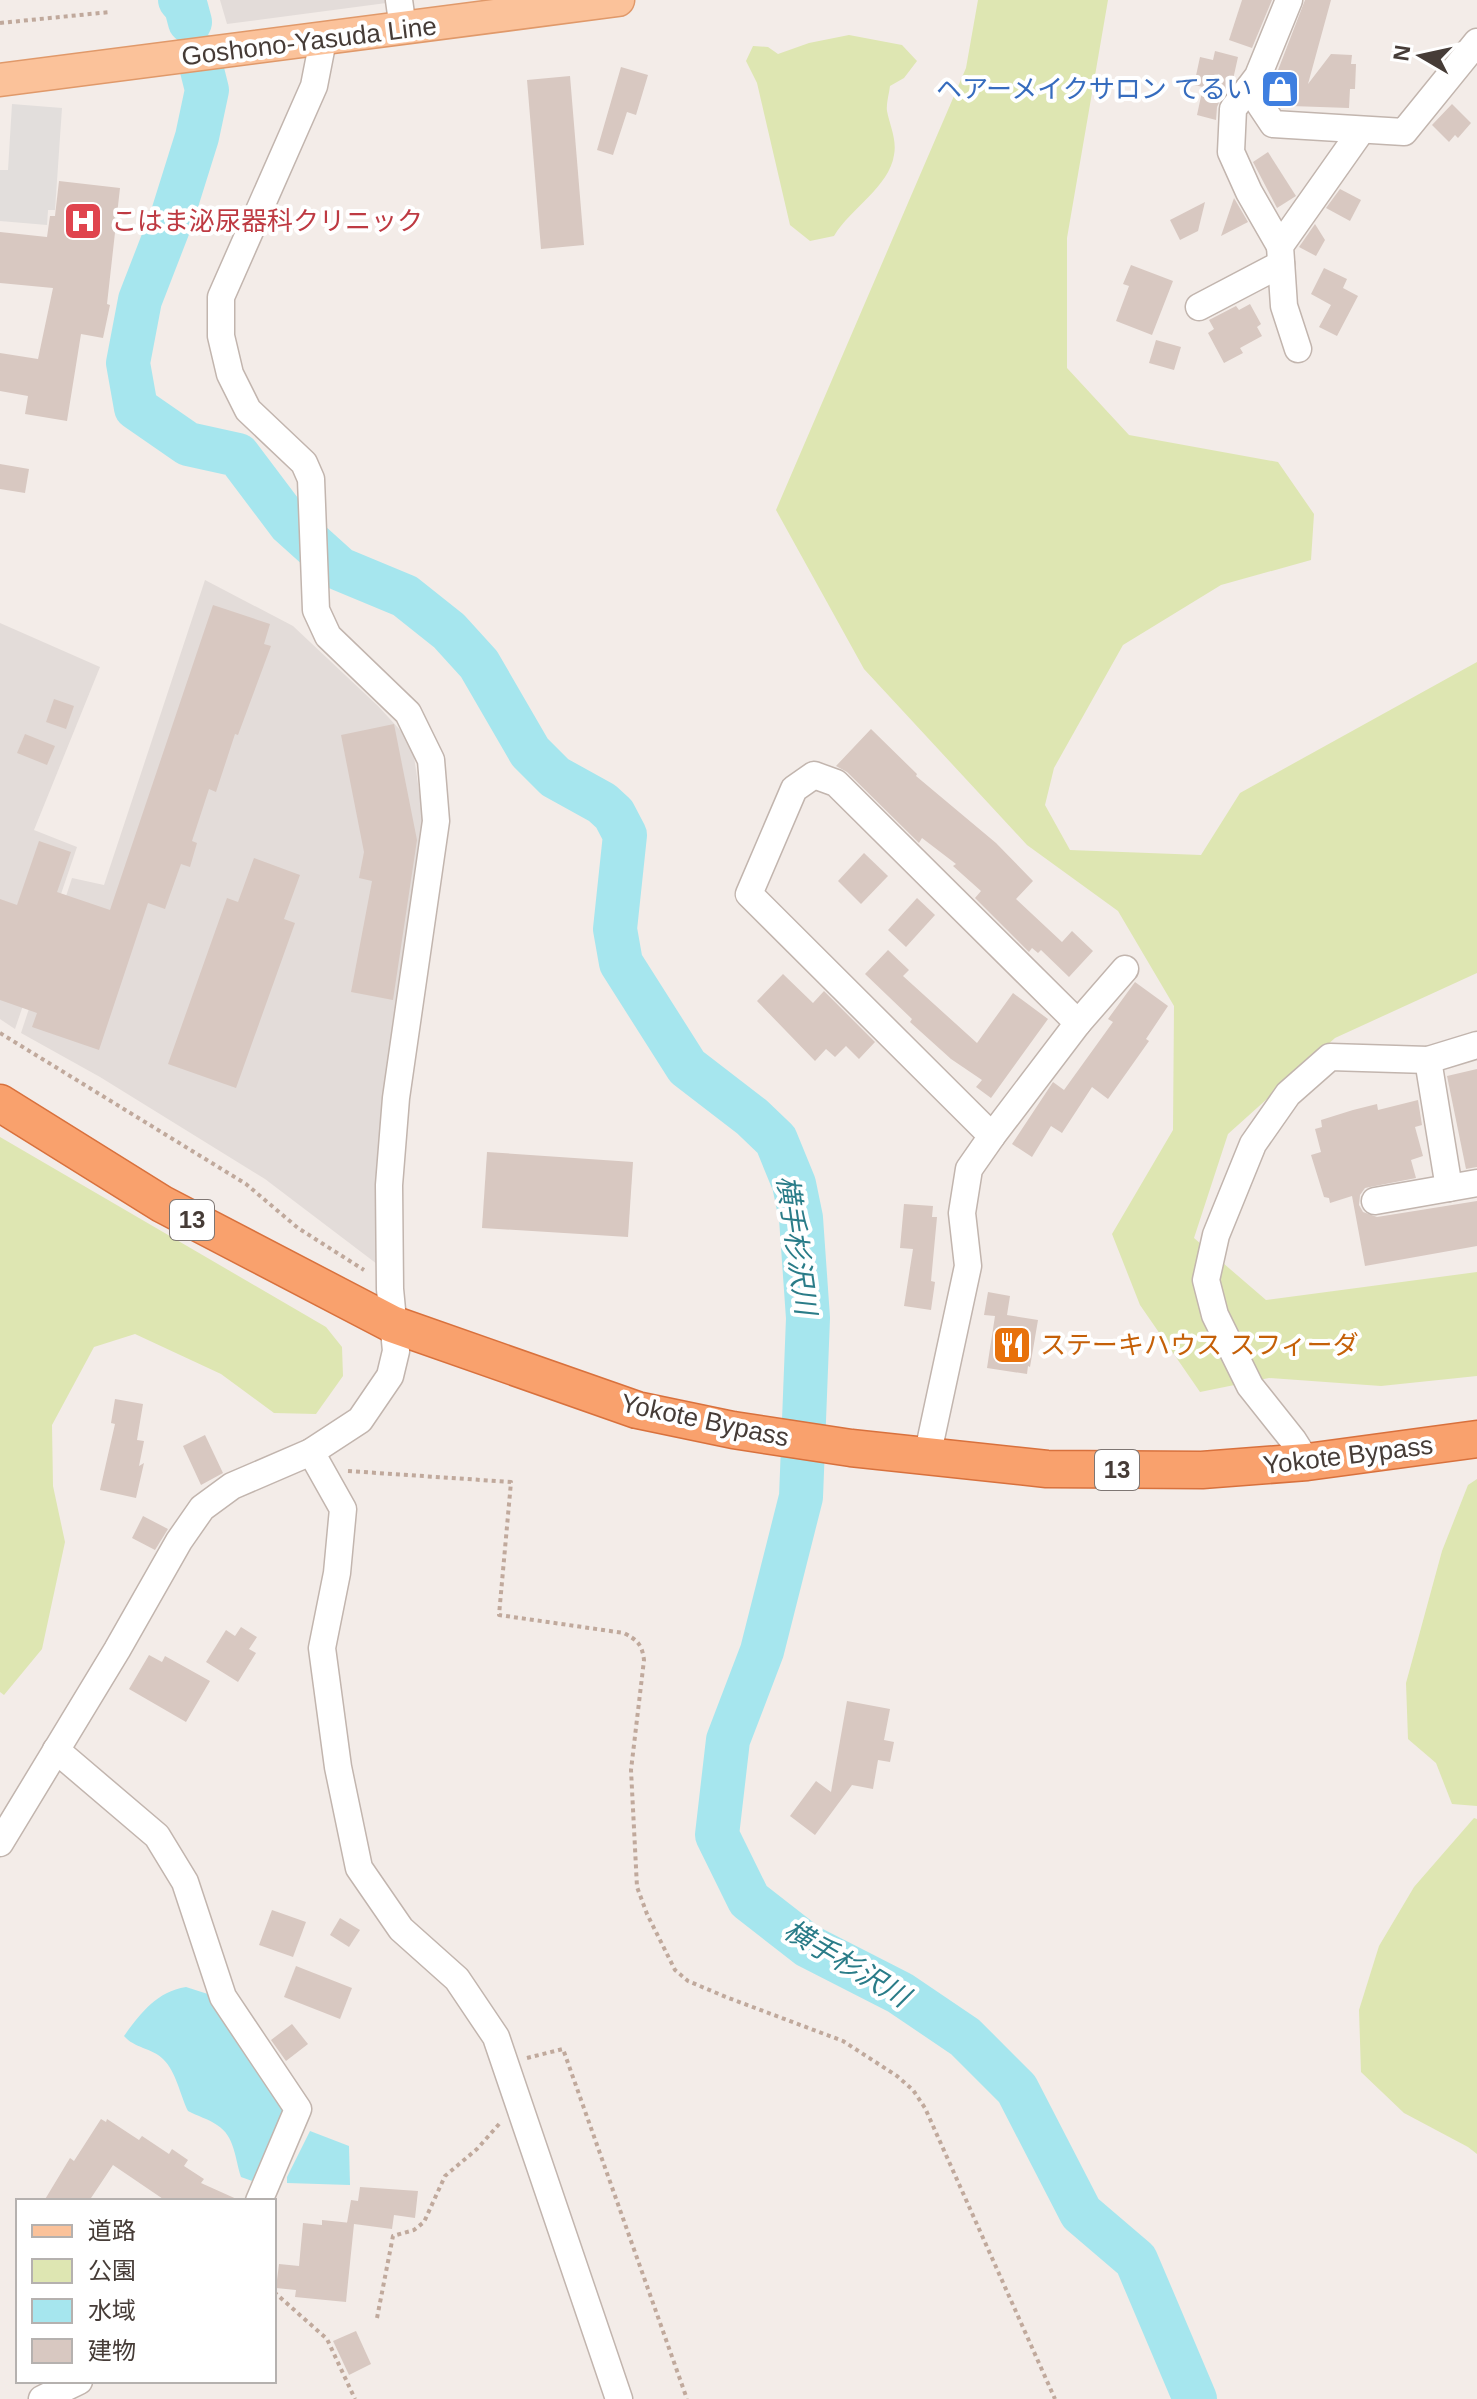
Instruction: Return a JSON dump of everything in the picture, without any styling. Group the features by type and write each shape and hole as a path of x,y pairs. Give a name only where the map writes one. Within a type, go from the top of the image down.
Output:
{"highway":[{"name":"Yokote Bypass","path":"0,1103 162,1204 391,1308 637,1410 733,1430 851,1448 1047,1469 1202,1470 1307,1462 1477,1439"}],"main road":[{"name":"Goshono-Yasuda Line","path":"0,80 323,40 401,15 618,0"}],"street":[{"path":"1289,0 1258,76 1233,109 1231,152 1280,255 1284,306 1298,349"},
{"path":"0,1843 179,1541 202,1508 232,1486 316,1462 360,1420 390,1376 396,1351 391,1308 389,1185 396,1098 436,821 431,760 408,713 328,636 316,610 311,479 304,463 248,410 230,374 221,336 221,297 314,86 323,40"},
{"path":"1249,88 1273,124 1404,132 1477,42"},
{"path":"1199,307 1280,255 1361,131"},
{"path":"992,1136 749,894 794,789 814,775 836,783 1078,1023"},
{"path":"927,1457 968,1266 962,1213 969,1169 1078,1023 1125,969"},
{"path":"1307,1462 1250,1386 1215,1315 1206,1280 1216,1235 1253,1144 1288,1094 1330,1057 1428,1060 1477,1045"},
{"path":"1428,1060 1449,1188"},
{"path":"1375,1201 1477,1183"},
{"path":"316,1462 343,1509 337,1573 322,1648 338,1767 359,1868 401,1929 457,1979 496,2037 619,2399"},
{"path":"56,1750 157,1836 185,1882 223,1997 298,2109 260,2199"},
{"path":"42,2399 75,2383"}],"path":[{"path":"0,23 110,12"},
{"path":"0,1033 246,1184 298,1228 365,1270 391,1308"},
{"path":"316,1462 351,1471 511,1482 499,1615 624,1633 643,1648 631,1770 637,1887 675,1970 688,1981 843,2041 913,2090 925,2108 1055,2399"},
{"path":"505,2063 563,2049 687,2399"},
{"path":"377,2318 393,2236 414,2230 424,2222 445,2176 494,2131 517,2098"},
{"path":"276,2294 327,2339 355,2399"}],"shaded area":[{"path":"220,0 409,0 227,24"},
{"path":"12,104 62,108 55,210 48,210 47,225 0,221 0,170 8,170"},
{"path":"205,580 293,626 378,706 412,743 426,838 377,1264 265,1179 100,1077 21,1033 72,878 104,885"},
{"path":"0,623 100,667 34,830 77,847 15,1029 0,1019"}],"green space":[{"path":"978,0 1108,0 1067,238 1067,368 1129,435 1278,462 1314,514 1311,560 1221,585 1123,645 1054,768 1045,805 1070,850 1201,855 1240,793 1477,662 1477,973 1335,1038 1228,1134 1194,1238 1266,1300 1477,1272 1477,1376 1381,1386 1269,1378 1200,1392 1140,1305 1112,1234 1173,1130 1174,1006 1118,911 1027,845 864,669 776,510 966,68"},
{"path":"849,35 902,45 917,61 904,78 890,86 887,111 895,149 891,167 834,236 810,241 790,225 757,83 746,61 753,46 768,47 778,54 809,43"},
{"path":"0,1137 326,1327 342,1347 343,1376 316,1414 274,1413 221,1374 135,1334 94,1347 52,1425 53,1486 65,1542 42,1649 4,1695 0,1692"},
{"path":"1477,1479 1477,1806 1452,1804 1436,1763 1408,1739 1406,1683 1442,1551 1468,1485"},
{"path":"1474,1818 1477,1819 1477,2154 1404,2113 1361,2072 1359,2010 1379,1946 1414,1887"}],"water":[{"path":"186,1987 214,1996 285,2111 255,2182 241,2177 228,2135 210,2121 188,2111 175,2077 163,2059 124,2036 158,1999"},
{"path":"310,2131 349,2146 350,2185 287,2183 287,2177"}],"building":[{"path":"1242,0 1272,0 1252,48 1229,40"},
{"path":"1305,0 1331,0 1308,84 1331,54 1352,55 1351,64 1356,64 1355,89 1350,89 1349,108 1291,106 1293,104 1275,98 1270,91"},
{"path":"1215,51 1238,57 1232,84 1217,107 1216,120 1197,115 1203,87 1194,85 1200,57 1213,60"},
{"path":"621,67 648,75 636,115 627,112 613,155 597,150"},
{"path":"570,76 584,245 541,249 527,80"},
{"path":"1452,104 1471,123 1458,138 1455,135 1449,142 1432,125"},
{"path":"1268,152 1296,196 1277,208 1253,162"},
{"path":"59,181 120,188 107,304 110,305 103,338 81,334 67,421 25,414 28,396 0,391 0,353 38,359 53,288 0,283 0,232 47,237 50,216 55,216"},
{"path":"1340,189 1361,200 1350,221 1326,208"},
{"path":"1234,198 1248,222 1221,236"},
{"path":"1205,202 1198,231 1180,240 1170,220"},
{"path":"1315,224 1325,240 1316,256 1299,247"},
{"path":"1131,265 1173,281 1152,335 1116,321 1129,286 1123,284"},
{"path":"1324,268 1347,279 1343,288 1358,296 1337,336 1319,327 1331,305 1311,294"},
{"path":"1250,304 1261,324 1257,327 1262,336 1240,348 1243,353 1224,363 1208,333 1214,329 1209,320 1236,306 1239,310"},
{"path":"1156,340 1181,347 1174,370 1149,363"},
{"path":"0,464 29,469 25,493 0,489"},
{"path":"213,605 270,624 264,644 271,646 238,735 235,734 216,792 209,789 192,841 197,843 190,867 181,864 165,909 148,903 99,1050 32,1027 37,1013 0,1000 0,899 17,905 39,841 71,852 57,892 110,910"},
{"path":"54,699 74,706 66,729 46,722"},
{"path":"394,724 417,840 393,1000 351,992 372,881 359,878 364,852 341,735"},
{"path":"871,729 916,776 996,843 1033,881 1016,899 1062,942 1072,931 1093,951 1069,977 1041,950 1038,953 1032,948 1029,952 975,898 981,891 953,866 956,864 922,838 919,843 847,772 836,766"},
{"path":"25,734 55,746 47,765 17,753"},
{"path":"864,853 888,876 861,904 838,881"},
{"path":"254,858 300,875 284,919 295,923 236,1088 168,1064 227,898 238,902"},
{"path":"917,898 935,915 906,947 888,930"},
{"path":"888,950 909,970 903,976 977,1043 1013,993 1048,1019 991,1098 976,1087 982,1080 951,1059 910,1022 912,1019 865,974"},
{"path":"783,974 813,1003 824,991 875,1042 859,1059 846,1046 835,1057 826,1049 815,1061 757,1001"},
{"path":"1135,982 1168,1006 1146,1039 1149,1041 1108,1099 1092,1087 1062,1133 1051,1126 1032,1157 1012,1144 1053,1082 1064,1090 1113,1022 1108,1019"},
{"path":"1477,1069 1477,1167 1466,1169 1447,1076"},
{"path":"1418,1100 1422,1125 1415,1127 1423,1156 1411,1160 1416,1178 1365,1188 1359,1205 1363,1212 1377,1217 1477,1201 1477,1246 1365,1266 1352,1196 1330,1203 1329,1198 1324,1197 1311,1155 1321,1152 1315,1129 1322,1127 1321,1120 1353,1110 1377,1104 1378,1110"},
{"path":"487,1152 633,1162 628,1237 482,1228"},
{"path":"904,1204 933,1206 932,1217 937,1217 931,1310 904,1306 913,1249 900,1248"},
{"name":"ステーキハウス スフィーダ","path":"988,1292 1010,1296 1007,1315 1038,1320 1027,1374 987,1368 995,1316 984,1315"},
{"path":"115,1399 143,1404 137,1440 144,1441 139,1466 144,1463 136,1498 100,1490 115,1424 111,1423"},
{"path":"205,1435 223,1473 201,1485 183,1446"},
{"path":"143,1516 168,1529 155,1550 132,1538"},
{"path":"241,1627 257,1637 249,1649 256,1653 238,1682 206,1662 226,1630 235,1636"},
{"path":"149,1655 162,1662 165,1656 210,1681 186,1722 129,1689"},
{"path":"847,1701 890,1709 884,1740 894,1742 890,1762 878,1760 873,1789 852,1785 815,1835 790,1816 816,1781 831,1792"},
{"path":"272,1910 306,1922 293,1957 259,1945"},
{"path":"340,1918 360,1930 349,1947 330,1935"},
{"path":"296,1966 352,1988 340,2019 284,1997"},
{"path":"292,2024 308,2044 286,2061 271,2040"},
{"path":"101,2119 106,2122 107,2119 139,2140 142,2136 169,2154 172,2149 188,2160 184,2166 204,2179 201,2183 237,2199 163,2199 113,2165 90,2199 45,2199 70,2158 74,2161"},
{"path":"360,2187 418,2191 415,2218 394,2215 392,2229 354,2224 346,2302 295,2297 296,2290 276,2288 279,2264 299,2266 303,2223 322,2225 322,2220 347,2223 351,2200 358,2201"},
{"path":"356,2331 371,2364 349,2375 333,2341"}],"waterway":[{"name":"横手杉沢川","path":"180,0 186,7 190,22"},
{"name":"横手杉沢川","path":"198,54 207,90 197,137 171,220 140,300 128,363 136,408 188,444 238,455 290,524 340,569 405,596 449,631 479,664 530,752 555,777 602,803 614,814 625,835 615,929 621,963 687,1067 752,1117 776,1140 794,1184 801,1218 808,1318 801,1497 762,1651 728,1740 717,1835 749,1900 808,1946 900,1993 965,2037 1017,2089 1081,2213 1136,2260 1195,2399"}],"place":[{"name":"ヘアーメイクサロン てるい","path":"1280,89"},
{"name":"こはま泌尿器科クリニック","path":"83,221"},
{"name":"ステーキハウス スフィーダ","path":"1012,1345"}]}
